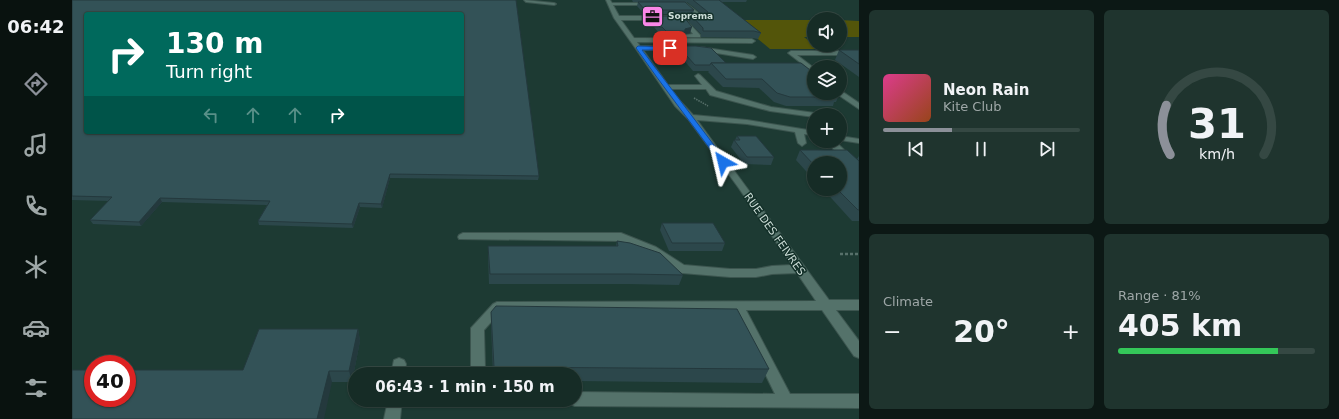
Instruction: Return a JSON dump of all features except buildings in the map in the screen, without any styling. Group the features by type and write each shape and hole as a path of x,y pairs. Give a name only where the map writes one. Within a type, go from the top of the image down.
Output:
{"street":[{"path":"526,1 554,4"},
{"path":"610,2 654,4"},
{"name":"RUE DES FEIVRES","path":"610,2 617,18 638,48 678,104 691,117 859,352"},
{"path":"617,18 702,18 686,4 678,4"},
{"path":"632,39 698,36 686,22"},
{"path":"632,39 752,41"},
{"path":"638,48 687,48"},
{"path":"695,48 753,57"},
{"path":"807,65 792,53 859,53"},
{"path":"698,76 713,93 770,109 807,114"},
{"path":"667,87 708,87"},
{"path":"847,98 859,107"},
{"path":"691,117 747,122 807,132"},
{"path":"799,131 802,143"},
{"path":"847,139 859,141"},
{"path":"837,148 859,169"},
{"path":"463,237 621,237 652,250 682,269 730,273 756,273 772,270 801,269"},
{"path":"478,367 477,328 496,307 859,305"},
{"path":"738,306 786,401"},
{"path":"582,399 859,401"},
{"path":"392,419 393,407"}],"path":[{"path":"682,87 694,99 714,108"},
{"path":"840,254 859,254"}],"shaded area":[{"path":"735,20 807,20 807,37 804,37 807,39 807,49 770,49"},
{"path":"847,20 859,21 859,37 847,37"}],"place":[{"name":"Soprema","path":"652,16"}],"route":[{"path":"670,48 638,48 678,104 691,117 723,162"}]}
